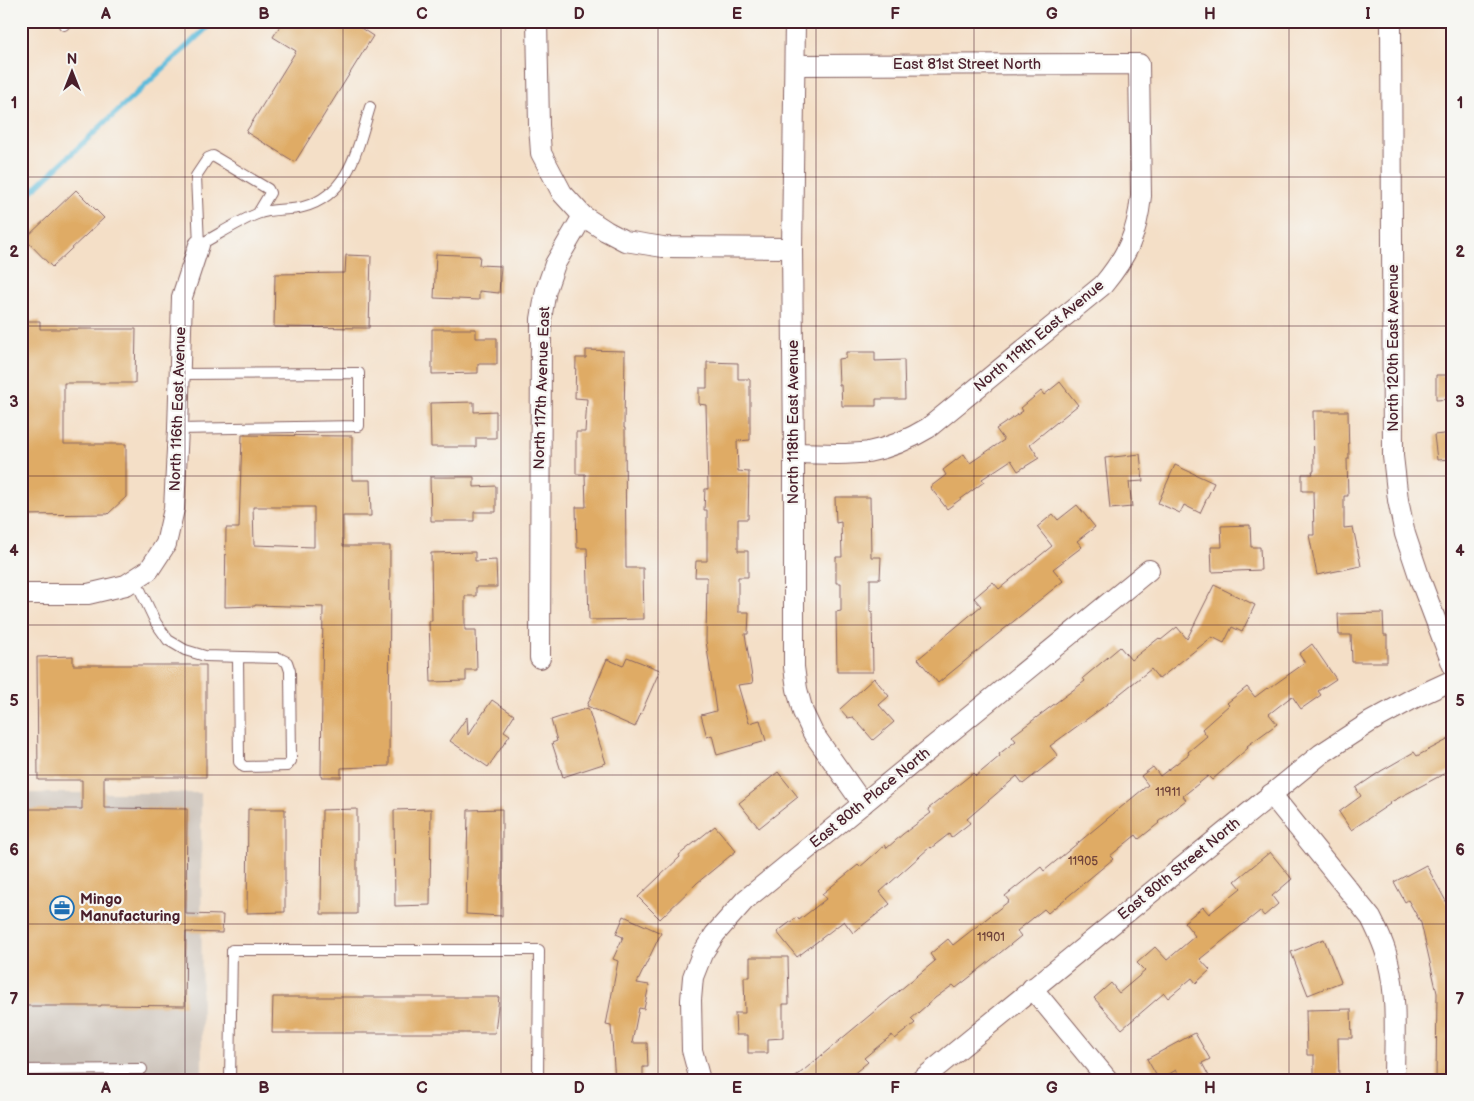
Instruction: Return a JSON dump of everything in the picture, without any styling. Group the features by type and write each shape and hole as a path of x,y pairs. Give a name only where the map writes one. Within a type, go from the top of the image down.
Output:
{"street":[{"path":"537,21 541,153 562,193 583,216 606,231 626,240 648,244 663,246 792,248"},
{"name":"North 118th East Avenue","path":"796,21 792,248 794,667 797,690 803,712 813,733 863,804"},
{"name":"North 120th East Avenue","path":"1391,21 1393,456 1398,500 1406,534 1420,579 1453,666"},
{"name":"East 81st Street North","path":"795,64 1139,64"},
{"name":"North 119th East Avenue","path":"794,453 844,454 868,452 911,438 928,428 1103,285 1116,270 1128,250 1139,216 1141,196 1139,64"},
{"name":"North 117th Avenue East","path":"540,658 541,319 546,290 555,264 583,216"},
{"name":"North 116th East Avenue","path":"142,574 166,544 174,509 182,297 199,245"},
{"name":"East 80th Place North","path":"700,1080 692,1050 691,1000 693,977 702,954 715,934 745,900 1149,570"},
{"path":"21,594 88,594 126,586 142,574"},
{"name":"East 80th Street North","path":"921,1080 1321,754 1370,722 1414,698 1453,680"},
{"path":"1271,794 1372,918 1388,959 1393,982 1394,1080"},
{"path":"1032,988 1108,1080"}],"lane":[{"path":"258,214 270,193 268,189 213,156 208,158 196,176 199,245 258,214 304,207 330,194 352,165 370,106"},
{"path":"178,429 359,426 359,372 180,374"},
{"path":"142,574 156,623 168,640 185,650 205,656 279,658 287,662 290,671 291,761 287,766 244,766 239,762 238,657"},
{"path":"230,1080 232,950 539,950 538,1080"},
{"path":"21,1070 142,1069"}],"shaded area":[{"name":"Mingo Manufacturing","path":"21,793 201,793 202,1080 21,1080"}],"building":[{"path":"283,21 350,21 373,36 295,162 246,132 296,51 273,37"},
{"path":"76,190 104,218 52,267 25,239"},
{"path":"436,254 480,256 479,265 501,266 499,293 479,291 479,300 434,298"},
{"path":"346,255 371,256 369,328 274,327 275,274 345,273"},
{"path":"21,321 40,321 40,329 136,329 135,383 64,383 64,444 126,444 126,497 108,514 21,515"},
{"path":"432,329 476,329 476,338 497,338 497,364 478,364 478,373 432,374"},
{"path":"586,350 625,351 626,568 643,568 644,619 589,620 587,548 577,548 576,507 586,507 585,474 576,474 576,432 585,432 587,399 575,398 576,358 586,358"},
{"path":"846,352 875,352 875,361 904,360 905,399 876,399 876,406 842,406 838,359 846,358"},
{"path":"707,362 738,363 738,379 750,379 750,440 737,441 738,471 749,472 748,519 738,519 738,551 748,551 748,577 738,577 738,612 749,612 748,634 745,634 753,683 738,685 749,723 760,720 766,741 717,755 712,735 707,737 701,715 716,711 706,641 707,577 695,577 696,561 707,561 707,510 704,510 705,489 708,489 706,405 699,404 699,388 707,388"},
{"path":"1436,375 1453,375 1453,399 1436,400"},
{"path":"1060,382 1078,405 1030,444 1039,458 1018,471 1011,460 982,479 984,482 947,509 930,487 946,475 943,470 964,454 970,463 1004,440 996,429 1023,411 1021,408 1041,391 1044,395"},
{"path":"474,402 474,412 496,411 496,438 476,438 476,447 431,447 430,403"},
{"path":"1313,411 1348,411 1348,496 1344,496 1344,528 1353,527 1361,566 1317,575 1309,535 1314,535 1313,491 1302,491 1302,474 1313,474 1312,471 1314,471"},
{"path":"1453,433 1453,459 1437,460 1434,435"},
{"path":"242,435 352,436 352,480 370,480 371,516 343,516 343,546 390,546 389,766 341,768 341,777 321,777 323,607 255,605 225,607 226,528 239,528","holes":["253,507 314,507 314,547 254,545"]},
{"path":"1140,454 1143,481 1129,482 1132,507 1110,509 1105,458"},
{"path":"1175,465 1214,483 1200,513 1184,505 1180,513 1158,503"},
{"path":"430,477 474,477 474,487 496,486 496,512 474,512 474,521 431,521"},
{"path":"835,497 870,497 871,557 881,557 880,579 870,579 873,672 837,672 836,612 841,611 841,583 836,583 836,557 842,557 841,522 836,523"},
{"path":"1077,505 1095,527 1077,541 1082,547 1053,569 1063,581 938,683 918,659 981,606 974,598 993,582 999,589 1052,546 1037,527 1053,514 1058,520"},
{"path":"1250,525 1251,547 1260,547 1261,570 1212,572 1211,547 1222,547 1221,526"},
{"path":"475,552 475,561 496,560 497,587 476,587 476,596 465,596 465,630 476,630 477,670 466,670 466,681 431,682 429,621 432,621 431,553"},
{"path":"1214,585 1255,605 1242,632 1232,627 1224,643 1212,637 1159,679 1151,669 1050,746 1058,756 1023,784 1017,776 967,819 970,823 951,838 949,834 930,847 880,892 890,904 853,933 844,921 797,957 777,932 797,917 799,920 826,899 822,894 858,865 860,867 885,845 887,848 931,813 928,809 973,773 976,776 1016,741 1012,736 1085,681 1083,678 1120,647 1131,660 1159,638 1161,640 1177,627 1187,639"},
{"path":"1383,613 1384,635 1387,635 1387,662 1352,662 1351,635 1339,635 1338,614"},
{"path":"1312,644 1336,679 1318,691 1321,695 1301,709 1292,696 1269,714 1277,724 1247,746 1248,748 1212,780 1208,776 1183,796 1186,800 1139,839 1136,835 1110,856 1113,859 1048,913 1044,909 1017,931 1021,936 975,973 956,988 953,985 935,998 911,1019 915,1023 895,1039 892,1035 864,1058 868,1062 846,1080 792,1080 935,961 930,954 948,939 953,945 1009,901 1005,896 1041,867 1044,871 1148,785 1141,776 1153,767 1160,776 1189,754 1188,752 1207,736 1202,729 1229,705 1227,703 1247,687 1255,697 1305,663 1299,654"},
{"name":"Mingo Manufacturing","path":"73,656 73,665 206,665 206,777 104,777 104,808 187,809 186,914 223,915 222,933 186,932 185,1006 21,1006 21,809 82,809 82,780 38,780 37,657"},
{"path":"627,657 660,670 635,727 587,706 607,659 623,666"},
{"path":"874,678 889,696 879,705 894,722 873,740 853,717 848,718 840,709"},
{"path":"492,700 514,715 504,731 510,735 488,767 450,741 467,717 468,735"},
{"path":"588,708 606,763 563,777 552,743 557,741 551,720"},
{"path":"1453,737 1453,769 1389,803 1351,830 1339,812 1361,796 1356,788 1414,752 1417,756"},
{"path":"778,772 798,797 759,828 739,803"},
{"path":"248,809 285,809 285,912 247,913"},
{"path":"357,809 357,914 321,914 322,810"},
{"path":"431,809 430,905 395,906 394,810"},
{"path":"502,809 502,916 466,914 468,810"},
{"path":"715,826 736,851 697,883 660,919 638,897 680,857 679,855"},
{"path":"1270,852 1292,879 1272,896 1278,904 1264,916 1260,911 1200,959 1210,970 1196,983 1192,978 1168,998 1164,993 1122,1029 1094,998 1111,983 1119,993 1145,971 1137,963 1155,947 1167,960 1195,936 1184,922 1203,907 1209,914 1241,888 1235,881"},
{"path":"1426,865 1453,914 1453,1080 1436,1080 1437,993 1421,923 1408,900 1405,902 1394,882"},
{"path":"624,916 661,933 637,983 649,985 644,1009 639,1008 632,1043 647,1043 648,1067 643,1067 643,1080 615,1080 611,1026 606,1025 618,961 613,959 623,937 616,934"},
{"path":"1324,939 1341,982 1308,995 1291,952"},
{"path":"750,957 788,957 789,1004 783,1004 783,1038 768,1039 768,1053 748,1053 748,1035 736,1035 735,1013 745,1013 744,977 750,977"},
{"path":"273,997 499,997 495,1033 272,1033"},
{"path":"1351,1009 1352,1038 1338,1038 1339,1080 1314,1080 1314,1055 1307,1055 1306,1010"},
{"path":"1195,1033 1210,1059 1202,1063 1211,1080 1182,1080 1176,1070 1159,1080 1147,1059"}],"waterway":[{"path":"21,201 214,21"}],"place":[{"name":"Mingo Manufacturing","path":"62,908"}]}
